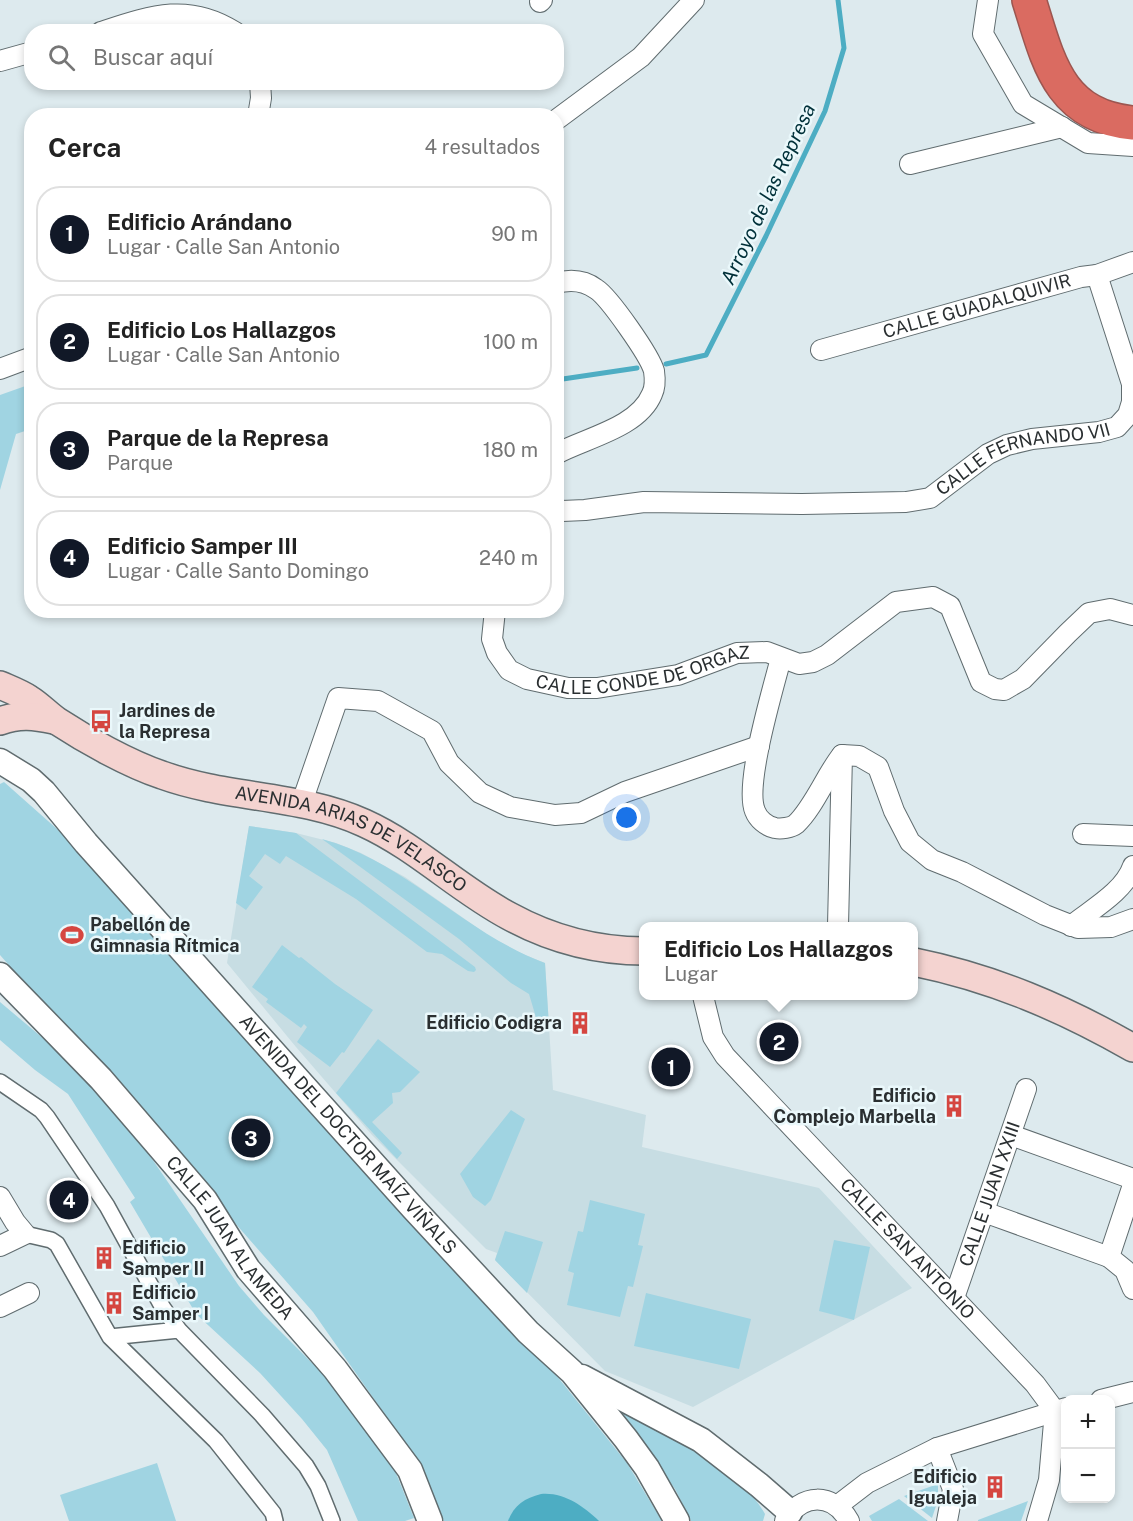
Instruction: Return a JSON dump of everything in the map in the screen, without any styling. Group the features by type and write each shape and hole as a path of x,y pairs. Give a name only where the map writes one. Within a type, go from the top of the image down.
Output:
{"highway":[{"path":"1029,0 1050,65 1070,97 1085,108 1103,116 1133,123"},
{"path":"1045,0 1068,66 1092,91 1106,99 1133,106"}],"main road":[{"name":"AVENIDA ARIAS DE VELASCO","path":"0,685 27,698 58,721 136,766 199,786 302,802 335,811 392,838 507,915 534,928 558,938 586,945 639,951"},
{"name":"AVENIDA ARIAS DE VELASCO","path":"0,721 20,715 32,715 58,721"},
{"path":"918,963 956,970 1007,987 1089,1023 1133,1048"}],"street":[{"path":"564,114 641,57 694,0"},
{"path":"988,0 983,34 1023,104 1088,143 1133,146"},
{"path":"126,24 169,15 196,15 223,24"},
{"path":"0,61 24,54"},
{"path":"259,108 260,90"},
{"path":"910,164 1062,127"},
{"name":"CALLE GUADALQUIVIR","path":"820,350 1080,277 1097,275 1133,262"},
{"name":"CALLE FERNANDO VII","path":"564,511 644,502 802,504 906,502 930,498 988,454 1007,445 1032,439 1117,428 1128,416 1132,402 1132,384 1097,275"},
{"path":"564,282 580,281 598,289 647,356 655,382 653,394 631,418 616,428 564,451"},
{"path":"0,369 24,360"},
{"name":"CALLE CONDE DE ORGAZ","path":"494,618 492,639 497,653 510,670 527,679 568,688 597,688 678,675 737,653 767,652 799,664 813,662 827,655 896,602 933,597 950,606 981,682 995,689 1004,690 1023,679 1089,613 1110,609 1133,615"},
{"path":"781,658 759,746 752,787 754,809 761,821 771,827 781,829 794,826 842,755"},
{"path":"302,802 338,698 378,701 432,731 449,762 480,793 510,807 555,815 581,813 625,792 759,746"},
{"path":"842,755 859,756 878,767 894,811 910,842 932,860 962,872 1071,926 1078,928 1111,927 1133,919"},
{"path":"838,922 842,755"},
{"name":"AVENIDA DEL DOCTOR MAÍZ VIÑALS","path":"0,762 31,780 44,792 94,852 390,1184 528,1332 572,1372 627,1439 678,1521"},
{"path":"1083,834 1133,836"},
{"path":"1071,926 1113,893 1131,872 1133,866"},
{"name":"CALLE JUAN ALAMEDA","path":"1,977 101,1079 205,1200 248,1269 335,1369 410,1470 430,1521"},
{"name":"CALLE SAN ANTONIO","path":"704,1000 713,1037 725,1056 1060,1409"},
{"path":"0,1082 42,1110 107,1206 163,1308 179,1330 247,1399 306,1466 318,1486 332,1521"},
{"name":"CALLE JUAN XXIII","path":"954,1298 1026,1089"},
{"path":"1011,1135 1133,1179"},
{"path":"1109,1257 1133,1185"},
{"path":"0,1197 25,1234 51,1240 57,1244 110,1337 216,1442 273,1513 275,1521"},
{"path":"984,1212 1109,1257 1125,1270 1133,1289"},
{"path":"0,1246 25,1234"},
{"path":"0,1306 29,1293"},
{"path":"110,1337 179,1330"},
{"path":"572,1372 701,1440 759,1485 788,1517 798,1505 818,1499 843,1513 867,1483 937,1448 1060,1409 1049,1480 1037,1521"},
{"path":"1115,1396 1133,1392"},
{"path":"937,1448 953,1489 947,1521"}],"shaded area":[{"path":"24,386 24,431 16,434 0,490 0,395"},
{"path":"4,782 74,844 548,1365 627,1463 662,1521 444,1521 423,1469 313,1312 0,955 0,784"},
{"path":"249,826 296,833 336,843 361,853 405,877 489,936 518,952 545,963 553,1090 646,1115 642,1147 819,1188 912,1288 693,1407 605,1371 495,1260 497,1253 486,1249 372,1135 227,963"},
{"path":"249,826 296,833 476,970 468,971 442,954 427,952 356,899 286,856 280,864 265,854 249,876 263,887 246,910 236,903"},
{"path":"322,839 381,864 488,934 545,963 549,1026 538,1024 529,994 511,983 459,939"},
{"path":"282,945 373,1010 344,1053 342,1052 330,1067 297,1042 307,1027 304,1024 301,1028 266,1002 268,999 252,987"},
{"path":"0,1002 70,1061 135,1134 239,1286 264,1315 332,1383 392,1463 414,1518 405,1521 358,1521 327,1450 260,1373 196,1314 130,1202 135,1198 68,1094 0,1040"},
{"path":"378,1039 420,1072 400,1092 392,1093 393,1103 372,1122 402,1153 397,1159 336,1093"},
{"path":"511,1110 525,1119 491,1200 485,1206 473,1197 460,1174"},
{"path":"590,1200 645,1214 638,1245 643,1246 633,1287 628,1286 620,1317 567,1305 574,1273 568,1271 578,1231 583,1232"},
{"path":"505,1231 543,1242 527,1293 495,1260"},
{"path":"834,1240 870,1247 854,1320 819,1311"},
{"path":"646,1293 751,1319 739,1369 634,1346"},
{"path":"621,1410 680,1442 739,1483 754,1498 765,1514 763,1521 691,1521 675,1489 622,1416"},
{"path":"157,1463 176,1521 69,1521 60,1495"},
{"path":"938,1484 938,1500 932,1518 904,1496"},
{"path":"541,1494 558,1495 573,1501 599,1521 508,1521 513,1511 521,1503"},
{"path":"899,1499 928,1521 872,1521 869,1516"},
{"path":"1028,1501 1021,1521 978,1521 978,1520"}],"waterway":[{"name":"Arroyo de las Represa","path":"666,364 706,355 766,236 825,111 844,48 838,0"},
{"name":"Arroyo de las Represa","path":"564,379 637,368"}],"place":[{"name":"Jardines de la Represa","path":"101,721"},
{"name":"Pabellón de Gimnasia Rítmica","path":"72,935"},
{"name":"Edificio Codigra","path":"580,1023"},
{"name":"Edificio Los Hallazgos","path":"779,1042"},
{"name":"Edificio Arándano","path":"671,1067"},
{"name":"Edificio Complejo Marbella","path":"954,1106"},
{"name":"Parque de la Represa","path":"251,1138"},
{"name":"Edificio Samper III","path":"69,1200"},
{"name":"Edificio Samper II","path":"104,1258"},
{"name":"Edificio Samper I","path":"114,1303"},
{"name":"Edificio Igualeja","path":"995,1487"}]}
